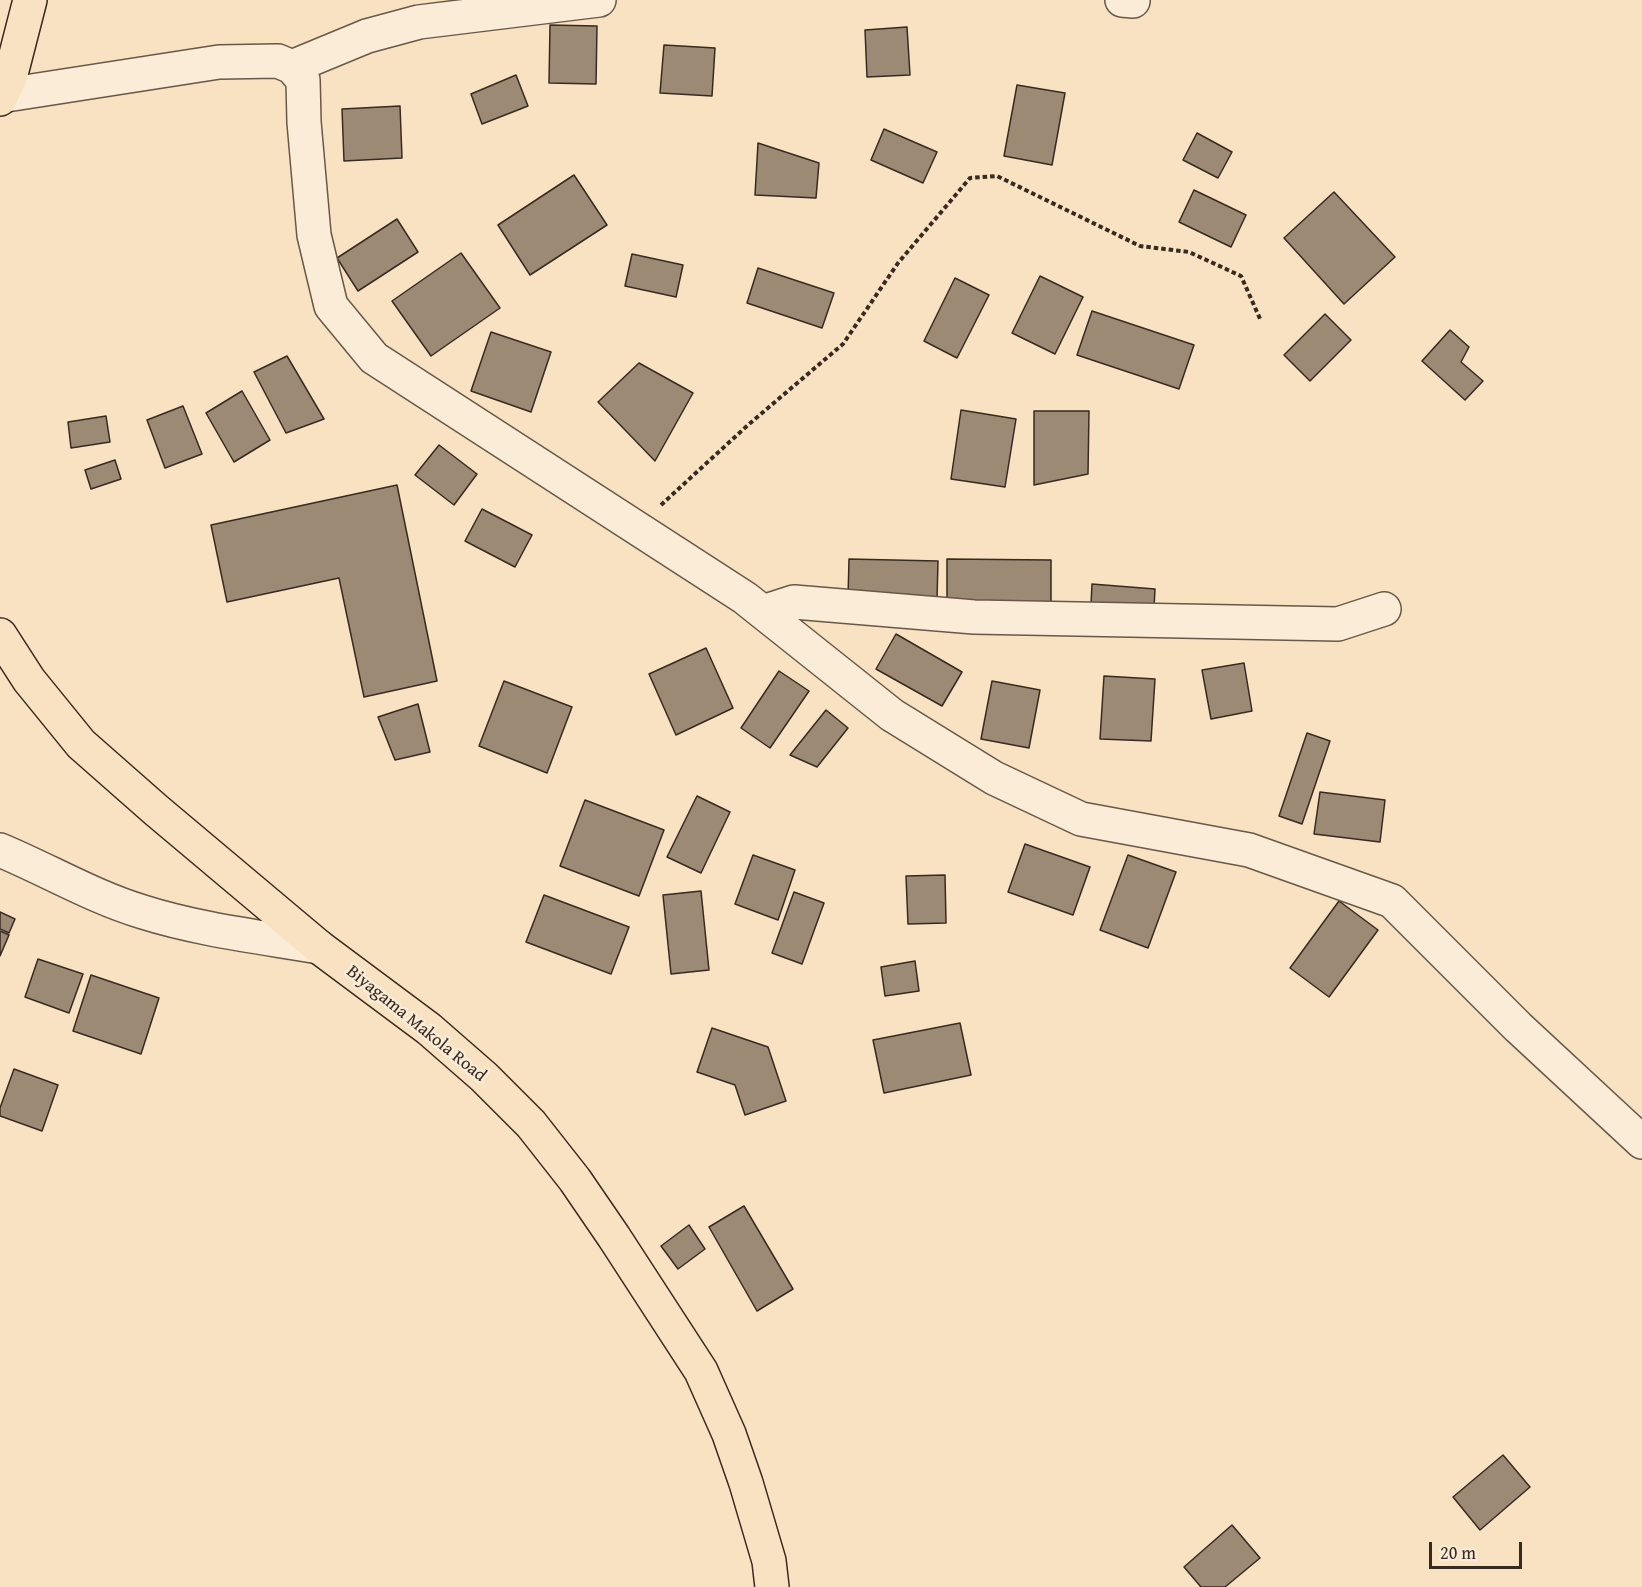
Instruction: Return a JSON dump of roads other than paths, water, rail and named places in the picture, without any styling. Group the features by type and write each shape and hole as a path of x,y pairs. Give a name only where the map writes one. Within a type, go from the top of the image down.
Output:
{"main road":[{"path":"3,92 30,0"},
{"name":"Biyagama Makola Road","path":"0,635 29,680 81,744 319,947 429,1029 484,1077 531,1124 575,1180 663,1310 701,1371 729,1434 746,1483 769,1561 772,1587"}],"street":[{"path":"292,67 367,36 419,22 502,14 599,0"},
{"path":"1122,0 1132,1"},
{"path":"3,92 219,62 278,61 292,67 303,80 304,122 314,235 331,306 374,358 745,598 892,715 994,778 1081,819 1249,850 1392,901 1518,1028 1642,1142"},
{"path":"764,612 794,602 974,617 1338,624 1383,609"},
{"path":"0,850 82,889 143,912 211,929 319,947"}]}
